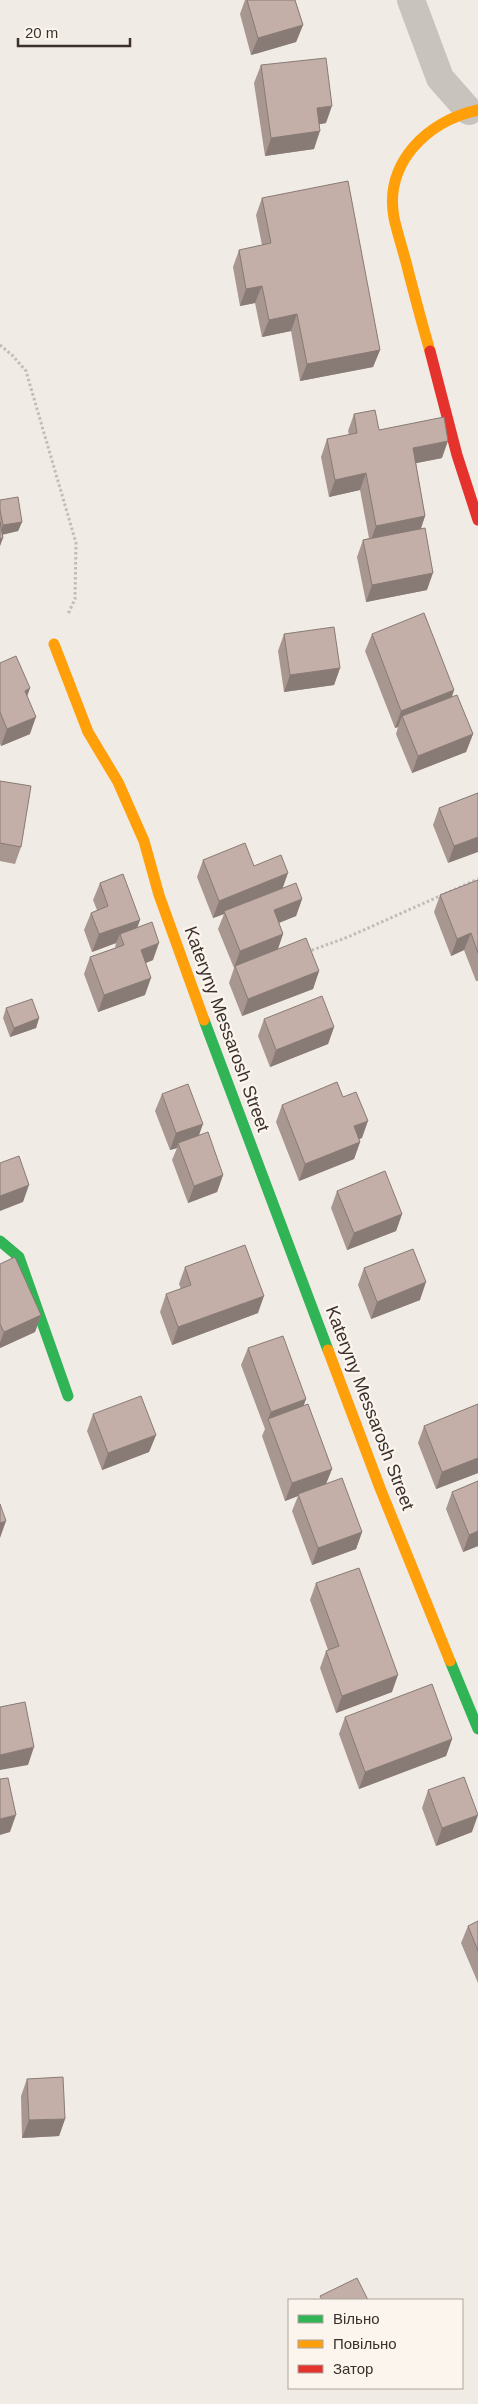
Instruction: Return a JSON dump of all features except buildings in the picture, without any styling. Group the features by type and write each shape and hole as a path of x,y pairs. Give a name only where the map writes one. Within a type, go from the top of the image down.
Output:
{"street":[{"path":"411,0 440,78 474,110 442,121 420,138 403,161 394,188 394,217 457,455 478,520"},
{"name":"Kateryny Messarosh Street","path":"54,644 88,732 118,782 144,841 159,896 212,1040 377,1478 478,1729"},
{"path":"0,1241 19,1257 68,1396"}],"path":[{"path":"0,345 13,356 26,372 76,543 75,599 54,644"},
{"path":"303,953 348,937 478,878"}],"traffic: fast":[{"path":"204,1020 328,1350"},
{"path":"0,1241 19,1257 68,1396"},
{"path":"450,1661 478,1729"}],"traffic: slow":[{"path":"430,351 394,218 393,198 396,179 403,163 413,148 426,135 442,124 478,110"},
{"path":"54,644 88,732 118,782 144,841 159,895 204,1020"},
{"path":"328,1350 380,1488 450,1661"}],"traffic: jam":[{"path":"430,351 457,455 478,520"}]}
